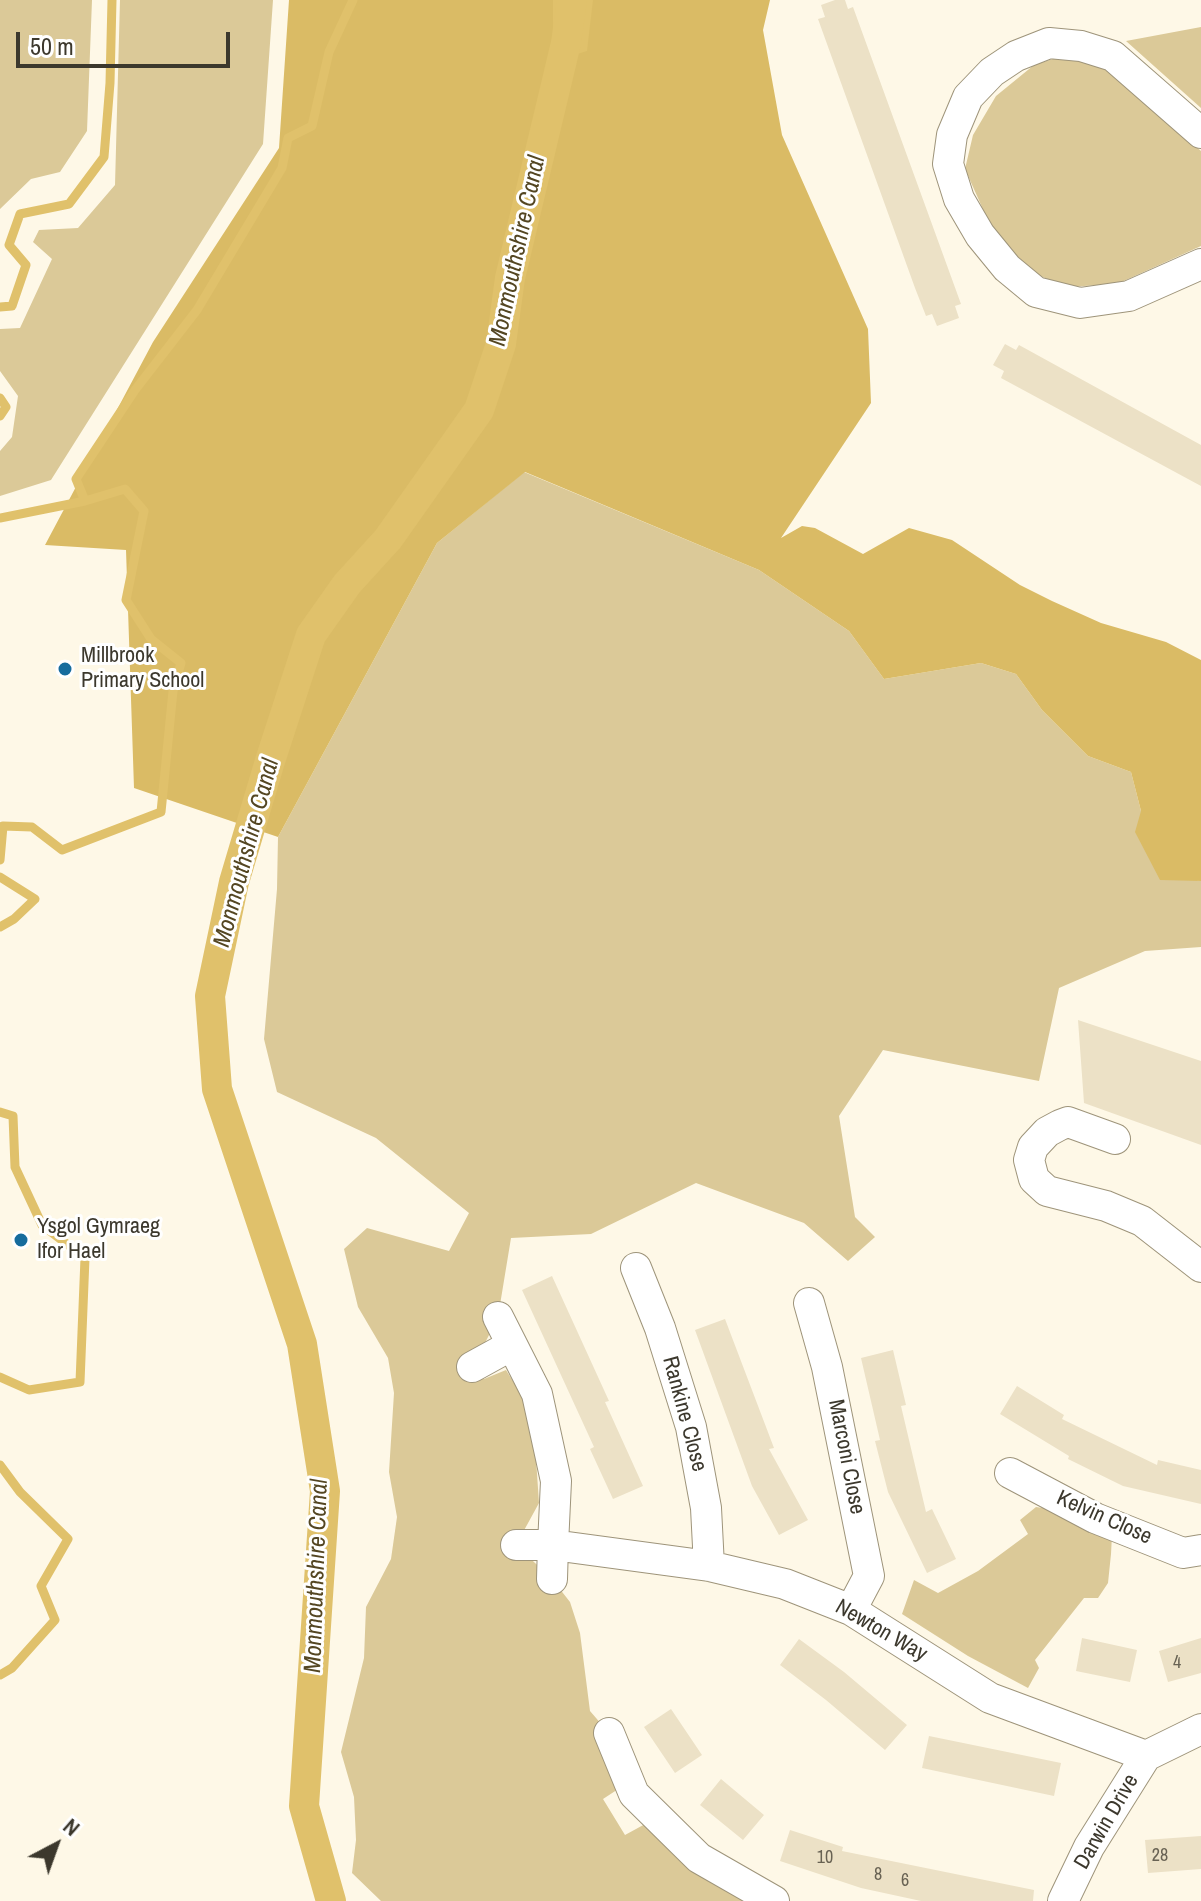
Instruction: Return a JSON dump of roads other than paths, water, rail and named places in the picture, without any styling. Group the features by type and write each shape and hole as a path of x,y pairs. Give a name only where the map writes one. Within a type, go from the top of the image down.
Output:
{"street":[{"path":"1197,272 1129,296 1080,303 1036,292 1007,268 980,235 959,199 948,164 952,135 968,97 992,72 1016,56 1049,43 1081,46 1113,56 1201,133"},
{"path":"1115,1139 1068,1122 1060,1125 1047,1132 1033,1147 1029,1160 1034,1179 1047,1191 1106,1206 1142,1221 1201,1267"},
{"name":"Rankine Close","path":"636,1268 660,1328 691,1427 706,1508 709,1566"},
{"name":"Marconi Close","path":"809,1303 830,1382 869,1576 851,1610"},
{"path":"498,1317 537,1394 556,1481 552,1579"},
{"path":"472,1367 512,1345"},
{"name":"Kelvin Close","path":"1010,1473 1095,1518 1183,1553 1201,1550"},
{"name":"Newton Way","path":"516,1545 553,1545 709,1566 785,1584 851,1610 990,1698 1146,1756"},
{"name":"Darwin Drive","path":"1063,1901 1089,1847 1146,1756 1201,1729"},
{"path":"609,1733 623,1801 699,1858 774,1901"}],"waterway":[{"path":"0,307 12,306 26,265 9,245 20,214 69,204 104,157 112,0"},
{"path":"0,860 3,826 32,827 62,850 161,812 173,691 181,663 151,639 126,600 144,511 125,489 85,501 76,479 135,390 197,310 282,168 288,138 312,126 329,52 353,0"},
{"name":"Monmouthshire Canal","path":"331,1901 304,1806 325,1491 302,1344 217,1089 210,996 234,882 311,635 347,584 388,539 479,410 501,344 510,278 566,43 572,0"},
{"path":"0,398 6,407 0,416"},
{"path":"0,518 85,501"},
{"path":"0,877 35,899 14,919 0,927"},
{"path":"0,1112 13,1116 15,1167 42,1225 85,1258 80,1382 29,1390 0,1377"},
{"path":"0,1465 20,1492 68,1539 41,1586 55,1620 12,1668 0,1675"}],"place":[{"name":"Millbrook Primary School","path":"65,669"},
{"name":"Ysgol Gymraeg Ifor Hael","path":"21,1240"}]}
